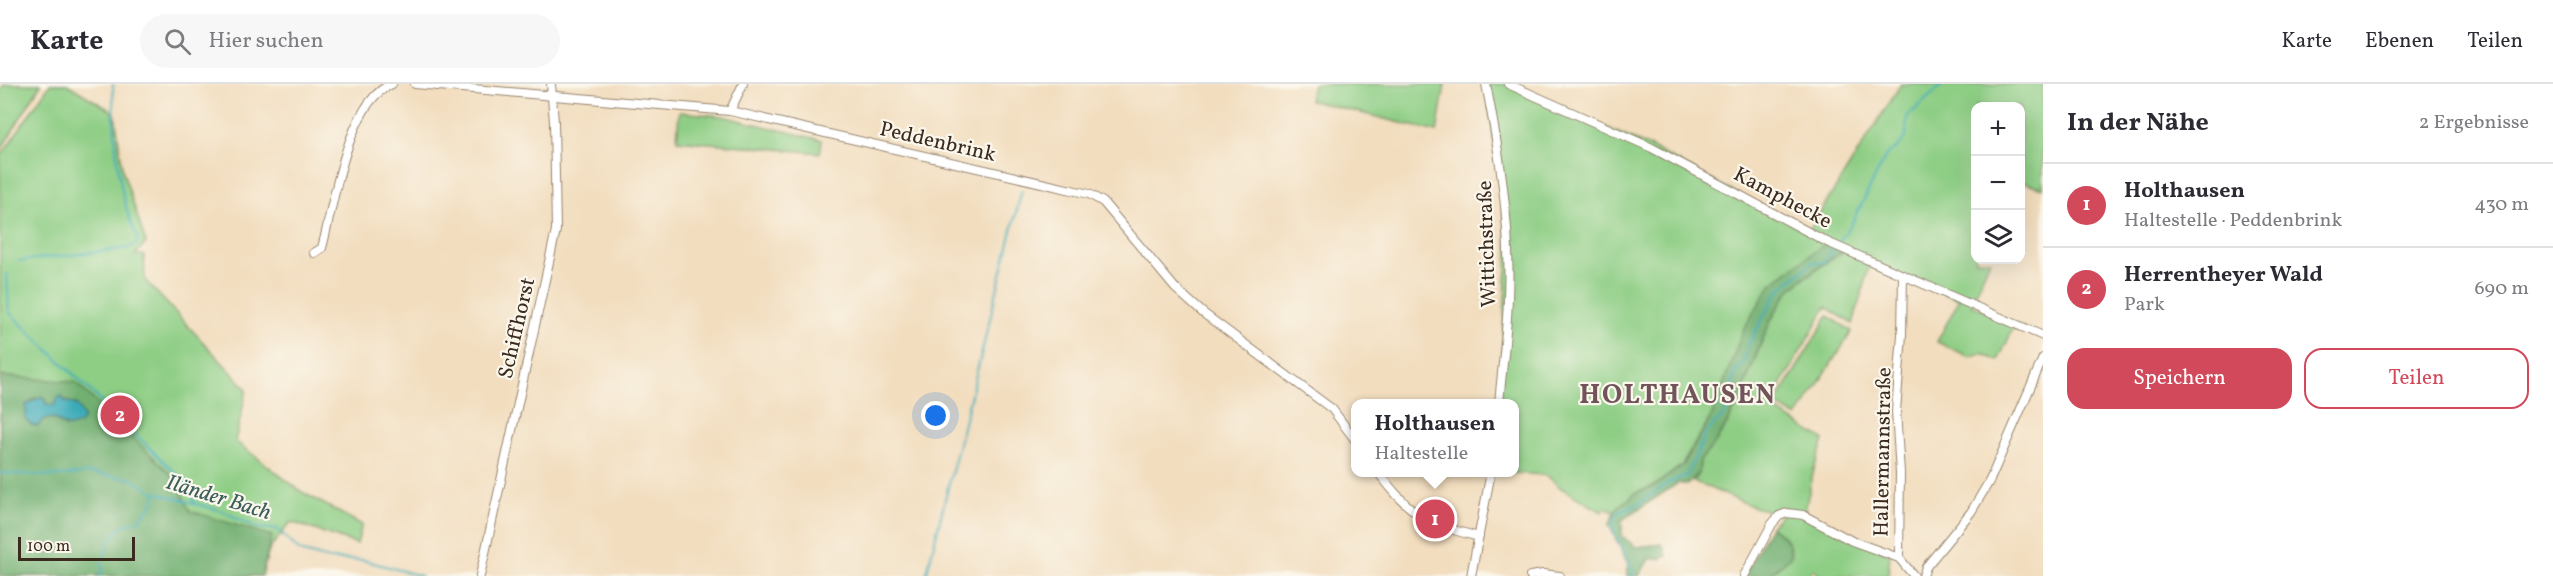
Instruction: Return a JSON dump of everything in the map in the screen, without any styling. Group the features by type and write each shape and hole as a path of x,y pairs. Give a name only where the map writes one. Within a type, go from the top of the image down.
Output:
{"street":[{"path":"314,253 322,248 353,131 372,101 392,84"},
{"name":"Peddenbrink","path":"415,84 730,111 1080,192 1097,198 1176,288 1203,312 1332,409 1351,434"},
{"name":"Schiffhorst","path":"480,576 555,230 551,84"},
{"path":"730,111 743,84"},
{"name":"Wittichstraße","path":"1486,84 1502,172 1508,249 1506,330 1499,399"},
{"name":"Kamphecke","path":"1508,84 1652,148 1827,242 2043,336"},
{"name":"Hallermannstraße","path":"1899,558 1900,473 1896,411 1901,360 1903,275"},
{"path":"1923,576 1926,567 1971,512 1990,480 2043,358"},
{"path":"1382,477 1404,505 1423,519 1479,537"},
{"path":"1474,575 1490,477"},
{"path":"1744,576 1772,524 1779,516 1787,513 1803,515 1852,541 1899,558 1914,576"},
{"path":"1530,576 1543,574 1560,576"}],"green space":[{"path":"5,84 41,84 0,151 0,91"},
{"path":"50,84 67,84 115,113 123,172 146,243 135,255 144,255 145,280 247,389 235,441 302,492 362,525 357,544 291,522 270,548 261,576 0,576 0,157"},
{"path":"1313,84 1445,84 1437,132 1309,100"},
{"path":"1486,84 1508,84 1652,148 1808,232 1901,84 2043,84 2043,188 2025,183 2025,102 1971,102 1971,264 1988,264 1971,304 2043,337 2013,329 1998,361 1981,353 1970,357 1937,342 1959,300 1903,275 1897,279 1869,266 1853,324 1826,307 1769,406 1824,440 1814,469 1804,515 1890,554 1888,576 1821,576 1813,570 1808,576 1768,576 1791,556 1785,539 1770,527 1782,514 1754,507 1693,481 1699,473 1700,460 1728,422 1764,336 1786,294 1805,277 1845,250 1827,242 1744,328 1712,415 1682,465 1654,486 1636,493 1616,511 1604,508 1602,512 1561,488 1546,475 1519,473 1519,399 1499,399 1508,249"},
{"path":"679,112 722,116 822,140 820,153 677,140"},
{"path":"1827,242 1845,250 1806,277 1787,294 1764,335 1728,422 1700,460 1699,472 1687,485 1678,483 1622,520 1622,536 1636,547 1662,544 1667,556 1660,559 1649,559 1639,576 1627,576 1628,564 1609,525 1617,508 1636,493 1654,486 1683,465 1712,415 1744,328 1772,283"},
{"path":"1828,316 1852,331 1797,417 1775,404"},
{"path":"0,376 75,382 175,478 190,511 272,536 262,576 0,576","holes":["35,398 45,399 47,404 55,406 58,398 77,405 65,427 53,418 43,420 26,405"]},
{"path":"1770,527 1785,538 1791,556 1768,576 1744,576"}],"water":[{"path":"42,396 47,405 55,405 58,398 62,396 64,401 77,405 84,417 81,423 63,425 53,418 43,420 38,426 31,425 26,419 26,405"}],"waterway":[{"path":"19,261 129,248 136,244 138,238 125,204 121,184 114,121 113,84"},
{"path":"1837,244 1851,225 1887,154 1898,147 1906,137 1907,117 1943,84"},
{"path":"926,576 1022,190"},
{"path":"1632,576 1633,570 1613,530 1614,518 1668,483 1687,475 1706,433 1725,414 1735,372 1743,364 1748,345 1773,300 1781,288 1813,262 1823,263 1834,248"},
{"path":"7,273 9,312 190,487 195,505"},
{"name":"Iländer Bach","path":"0,473 59,476 90,473 132,479 154,492 222,511 258,528 277,529 300,551 329,559 363,560 421,576"},
{"path":"104,556 109,543 120,528 138,521 153,503 157,493"},
{"path":"100,576 103,567 101,562"}],"place":[{"name":"Herrentheyer Wald","path":"120,415"},
{"name":"Holthausen","path":"1435,519"}],"district":[{"name":"HOLTHAUSEN","path":"1678,394"}]}
